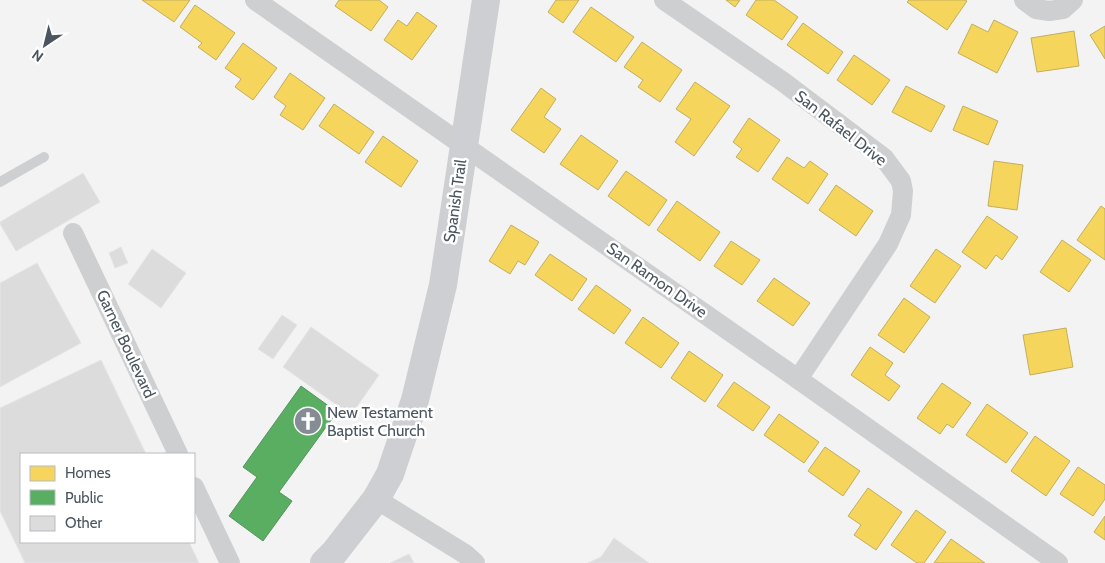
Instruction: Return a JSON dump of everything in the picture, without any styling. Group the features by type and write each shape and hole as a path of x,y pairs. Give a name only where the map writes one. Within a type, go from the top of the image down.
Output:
{"street":[{"name":"San Ramon Drive","path":"255,0 1058,563"},
{"name":"Spanish Trail","path":"324,563 376,499 390,474 416,400 443,286 486,0"},
{"name":"San Rafael Drive","path":"664,0 782,81 884,158 901,181 903,191 901,215 888,244 798,379"},
{"path":"1024,0 1036,8 1049,11 1063,9 1073,0"},
{"name":"Garner Boulevard","path":"73,234 178,453"},
{"path":"195,489 230,563"},
{"path":"376,499 465,554 475,563"}],"lane":[{"path":"0,182 44,157"}],"building: Homes":[{"path":"142,0 190,0 174,22"},
{"path":"339,0 379,0 388,7 371,31 335,6"},
{"path":"556,0 579,0 563,23 548,12"},
{"path":"726,0 740,0 735,7"},
{"path":"756,0 774,0 798,17 782,40 746,15"},
{"path":"909,0 967,1 947,30 907,2"},
{"path":"195,5 235,33 216,60 198,47 202,43 180,27"},
{"path":"591,7 634,37 616,62 573,32"},
{"path":"417,12 437,26 412,60 384,40 398,20 407,26"},
{"path":"994,20 1018,32 997,73 958,53 972,24 988,32"},
{"path":"803,23 843,52 828,74 787,45"},
{"path":"1105,26 1105,59 1090,35"},
{"path":"1074,31 1079,66 1037,72 1031,38"},
{"path":"642,42 682,70 660,102 638,87 643,80 624,67"},
{"path":"243,43 277,68 253,100 235,87 241,79 225,68"},
{"path":"854,55 890,80 872,105 837,80"},
{"path":"290,73 325,98 303,130 280,115 286,106 274,97"},
{"path":"695,82 730,106 694,156 675,142 691,119 676,109"},
{"path":"906,86 945,106 931,132 892,112"},
{"path":"541,88 556,99 544,117 561,129 544,153 511,130"},
{"path":"334,104 374,132 359,154 319,126"},
{"path":"963,106 998,121 988,145 953,130"},
{"path":"749,118 780,140 758,172 736,157 742,149 733,142"},
{"path":"581,135 618,161 598,190 560,164"},
{"path":"383,136 418,161 401,187 365,162"},
{"path":"787,157 804,168 810,161 828,174 808,204 772,179"},
{"path":"994,161 1023,165 1017,210 988,206"},
{"path":"626,171 667,200 649,226 608,196"},
{"path":"836,185 873,211 856,236 819,210"},
{"path":"677,201 720,232 700,261 657,230"},
{"path":"1101,206 1105,209 1105,260 1077,240"},
{"path":"987,216 1018,237 1002,260 996,255 986,269 962,252"},
{"path":"511,225 539,242 525,265 518,261 510,274 489,261"},
{"path":"1062,240 1091,260 1069,292 1040,272"},
{"path":"731,241 760,260 742,285 714,266"},
{"path":"936,249 961,266 935,303 910,286"},
{"path":"550,254 587,279 572,301 535,275"},
{"path":"774,278 810,303 793,326 757,301"},
{"path":"596,285 631,310 614,334 578,309"},
{"path":"904,298 930,317 904,353 878,335"},
{"path":"643,317 679,343 661,368 625,343"},
{"path":"1066,328 1073,367 1030,375 1023,335"},
{"path":"870,347 893,363 885,375 900,386 889,401 851,375"},
{"path":"689,351 723,375 705,402 671,378"},
{"path":"734,382 770,407 753,431 717,406"},
{"path":"942,383 971,403 953,428 947,424 940,434 917,418"},
{"path":"987,404 1028,433 1006,463 966,435"},
{"path":"779,414 819,442 804,463 764,435"},
{"path":"1035,436 1070,461 1046,496 1011,471"},
{"path":"825,447 860,471 843,496 808,471"},
{"path":"1078,467 1105,485 1105,499 1093,516 1060,494"},
{"path":"868,488 902,512 876,550 854,535 861,525 848,516"},
{"path":"916,510 946,532 924,563 917,563 891,545"},
{"path":"1105,516 1105,540 1094,532"},
{"path":"951,539 985,563 934,563"}],"building: Public":[{"path":"301,386 337,412 279,492 292,501 263,541 229,516 257,477 243,467"}],"building: Other":[{"path":"83,173 100,202 16,251 0,222"},
{"path":"121,247 128,263 115,268 109,253"},
{"path":"152,249 186,273 161,308 128,284"},
{"path":"37,263 81,343 0,387 0,283"},
{"path":"282,315 297,325 273,359 258,349"},
{"path":"311,327 379,375 351,415 283,367"},
{"path":"101,360 146,453 20,453 20,543 189,543 199,563 25,563 0,511 0,408"},
{"path":"614,538 649,563 588,563 601,557"},
{"path":"409,554 414,563 390,563"}],"place":[{"name":"New Testament Baptist Church","path":"308,421"}]}
